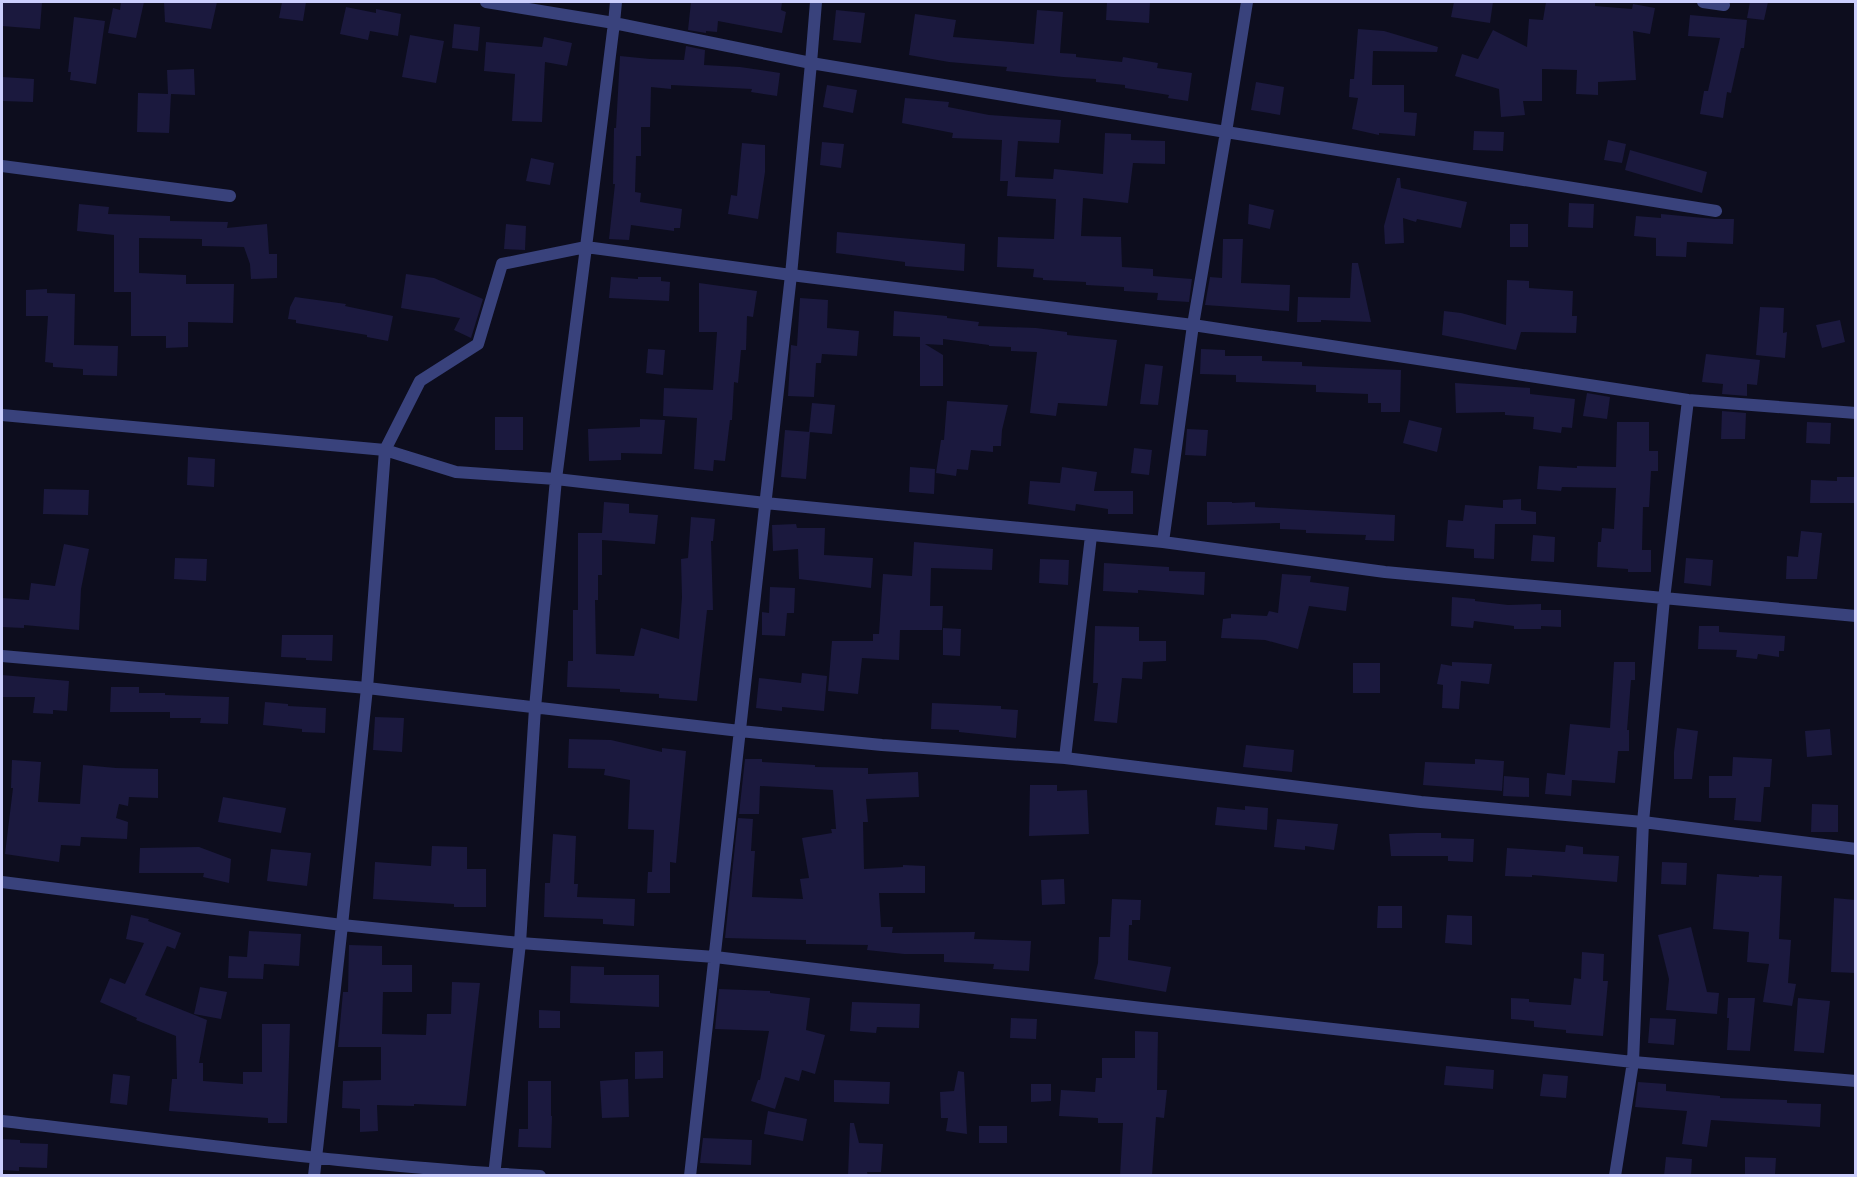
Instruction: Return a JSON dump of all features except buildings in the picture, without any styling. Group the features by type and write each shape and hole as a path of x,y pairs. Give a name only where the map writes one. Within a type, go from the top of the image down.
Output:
{"street":[{"path":"486,2 614,23 811,63 1716,211"},
{"path":"494,1174 520,942 535,708 556,479 616,2"},
{"path":"690,1176 791,275 816,2"},
{"path":"1163,542 1193,325 1247,2"},
{"path":"1703,2 1725,5"},
{"path":"2,166 230,196"},
{"path":"314,1176 366,688 385,450 420,381 478,344 502,264 586,247 1193,325 1688,400 1856,413"},
{"path":"1615,1176 1633,1062 1643,822 1664,599 1688,400"},
{"path":"2,415 385,450 456,472 556,479 765,503 1163,542 1385,572 1856,616"},
{"path":"1065,758 1091,536"},
{"path":"2,656 366,688 882,745 1065,758 1421,802 1643,822 1856,849"},
{"path":"2,882 342,925 715,957 1130,1007 1633,1062 1856,1081"},
{"path":"2,1121 316,1156 494,1174 540,1176"}]}
